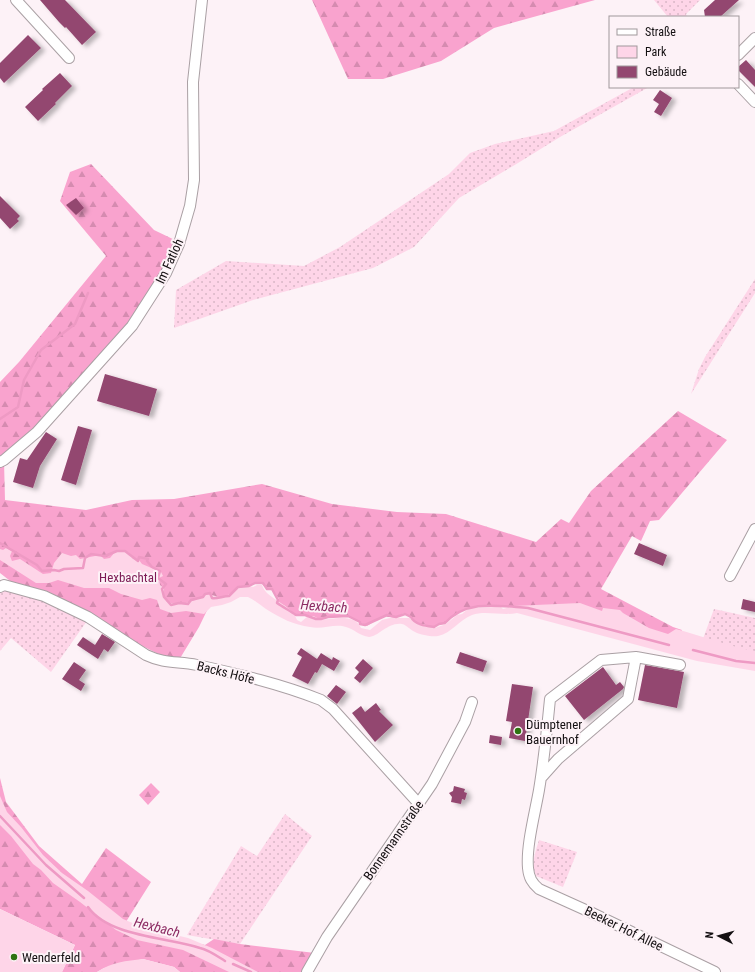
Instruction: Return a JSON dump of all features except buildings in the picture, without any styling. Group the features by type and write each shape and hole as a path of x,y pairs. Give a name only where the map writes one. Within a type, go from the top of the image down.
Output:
{"street":[{"path":"16,0 69,58"},
{"name":"Im Fatloh","path":"0,462 37,432 132,326 166,272 179,244 190,206 194,180 193,82 202,0"},
{"path":"739,54 755,38"},
{"path":"739,85 755,102"},
{"path":"730,576 755,529"},
{"name":"Backs Höfe","path":"2,586 44,596 88,618 156,660 192,664 236,673 321,700 333,709 419,804"},
{"path":"541,778 558,759 628,699 636,657"},
{"path":"541,778 550,699 601,660 636,657 680,665"},
{"name":"Bonnemannstraße","path":"307,972 327,937 363,882 432,784 454,743 472,702"},
{"name":"Beeker Hof Allee","path":"541,778 529,845 528,866 533,884 539,889 715,972"}],"green space":[{"path":"312,0 595,0 494,28 441,61 383,79 348,79"},
{"path":"654,0 700,0 686,14 687,16 667,16"},
{"path":"632,88 647,88 560,137 459,198 414,247 373,268 253,300 174,328 176,290 226,261 304,266 340,247 449,174 470,153 495,144 554,131"},
{"path":"91,164 154,230 179,242 145,306 4,461 5,500 86,510 132,500 174,499 262,484 332,504 397,512 446,514 536,542 561,519 569,523 591,491 678,411 727,440 659,520 650,521 641,541 632,536 601,589 673,627 682,630 673,648 519,606 471,607 461,611 445,623 429,628 424,624 418,624 404,613 395,618 383,616 367,626 348,616 328,616 321,619 303,614 295,616 285,606 278,603 279,599 272,589 266,588 262,584 253,584 238,587 229,596 213,598 199,627 179,660 169,659 14,584 0,573 0,382 19,362 106,256 60,201 70,172"},
{"path":"755,279 755,293 691,394 699,369 705,357"},
{"name":"Hexbachtal","path":"6,548 12,551 10,556 12,561 20,559 43,574 51,573 54,563 62,553 71,556 76,555 80,559 100,555 104,559 110,558 115,552 128,552 133,559 139,560 142,564 161,572 163,576 159,578 160,585 164,588 164,597 167,602 183,604 206,595 222,597 240,587 262,585 267,593 288,608 297,620 301,622 308,616 314,616 318,620 348,618 358,623 361,628 370,630 382,620 390,618 410,618 419,625 435,628 446,624 469,608 501,607 503,609 513,606 580,603 602,611 603,608 620,610 649,628 668,634 676,629 725,644 755,651 755,671 697,661 517,613 482,613 472,615 447,632 438,636 420,634 402,624 397,624 369,637 342,626 315,628 293,623 266,609 248,597 240,597 231,602 211,607 204,614 186,611 171,613 160,609 157,600 150,598 142,600 121,594 109,588 84,588 58,580 49,583 36,583 0,560 0,549 3,550"},
{"path":"7,590 43,599 87,621 51,672 11,638 0,651 0,592"},
{"path":"714,609 755,618 755,667 701,644"},
{"path":"0,778 6,802 39,846 82,884 106,848 151,882 124,925 155,935 205,945 214,939 240,944 315,953 303,972 180,972 174,967 143,959 104,968 97,972 62,972 75,945 0,909"},
{"path":"151,783 160,792 148,805 139,795"},
{"path":"0,796 7,812 43,855 62,873 88,891 123,919 142,927 188,938 212,948 258,972 229,972 183,950 137,940 116,930 53,883 33,864 11,836 0,825"},
{"path":"285,814 312,836 240,944 187,935 241,846 257,856"},
{"path":"539,840 577,852 563,887 536,876 534,862"},
{"path":"0,909 75,945 62,972 0,972"},
{"path":"143,959 174,967 180,972 97,972 114,964"}],"waterway":[{"path":"0,419 18,407 24,380 41,350 75,324 88,293"},
{"name":"Hexbach","path":"0,543 37,565 42,571 59,571 64,569 83,568 85,558 91,554 105,556 117,551 125,551 138,561 139,557 148,559 147,561 152,567 160,571 158,578 166,584 162,589 164,597 171,605 179,603 188,604 191,600 203,597 205,594 210,593 212,598 229,596 238,587 249,586 255,583 263,583 267,589 272,589 278,600 277,603 296,615 305,615 316,619 348,616 360,622 360,624 365,625 387,615 396,617 405,614 411,617 415,622 424,626 434,627 445,623 454,615 463,610 473,607 506,606 528,608 669,645"},
{"name":"Hexbach","path":"693,650 736,661 755,663"},
{"name":"Hexbach","path":"0,816 46,865 84,898"},
{"name":"Hexbach","path":"88,907 97,917 110,925 140,935 187,944 203,949 213,953 225,961"},
{"name":"Hexbach","path":"233,964 251,972"}],"place":[{"name":"Dümptener Bauernhof","path":"518,731"},
{"name":"Wenderfeld","path":"14,957"}]}
